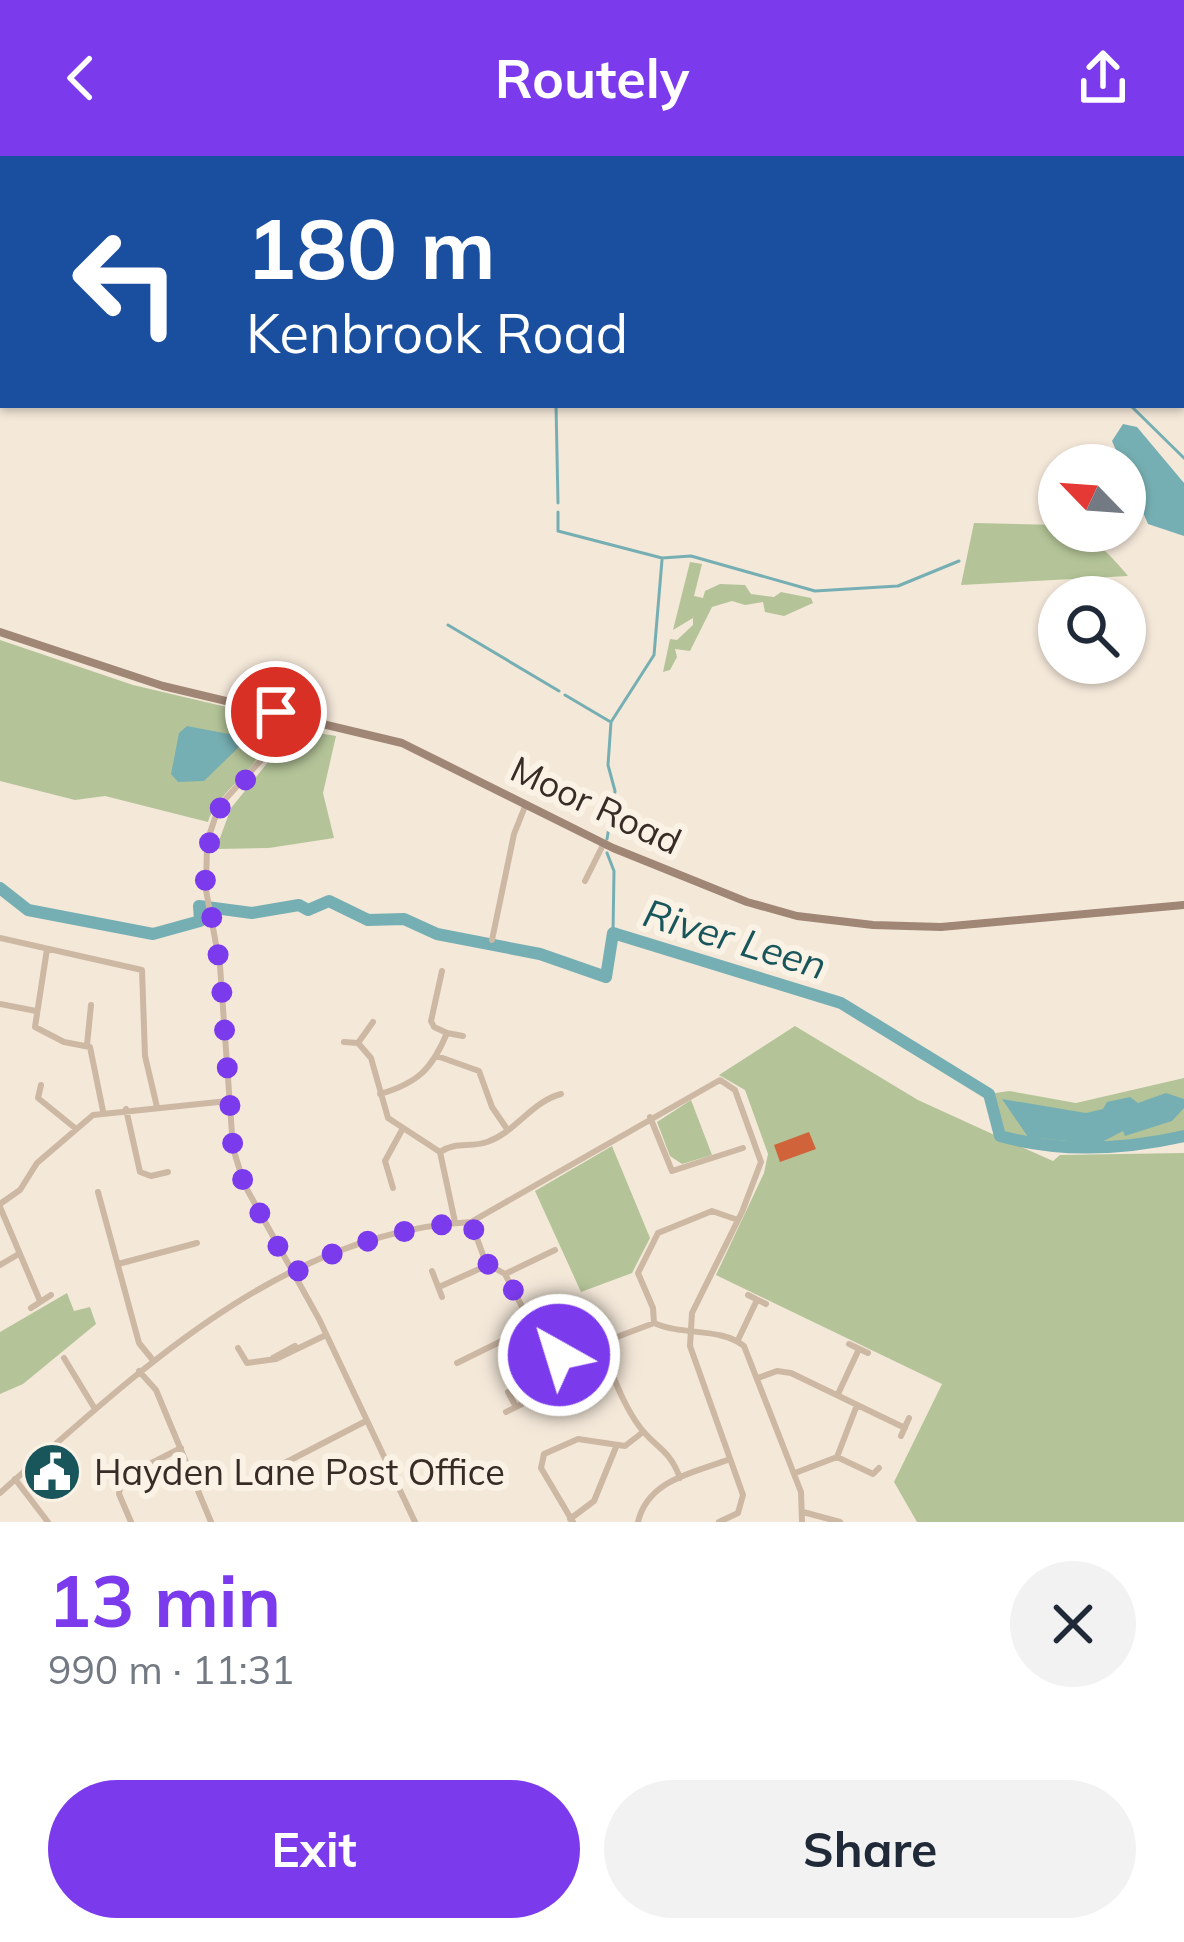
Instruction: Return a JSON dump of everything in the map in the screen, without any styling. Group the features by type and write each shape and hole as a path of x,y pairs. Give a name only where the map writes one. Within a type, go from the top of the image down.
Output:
{"main road":[{"name":"Moor Road","path":"0,632 163,686 402,743 604,843 747,902 830,921 959,926 1184,905"}],"street":[{"path":"276,712 263,758 219,806 207,842 205,878 220,966 238,1168 326,1333 415,1522"},
{"path":"492,940 514,834 526,804"},
{"path":"585,881 604,843"},
{"path":"0,938 142,970 146,1055 157,1106"},
{"path":"47,949 36,1011 40,1033 87,1045"},
{"path":"441,971 431,1021 434,1028 463,1036"},
{"path":"0,1004 36,1011"},
{"path":"91,1005 87,1045 99,1078 103,1111"},
{"path":"358,1043 373,1022"},
{"path":"380,1094 421,1078 447,1033"},
{"path":"344,1042 358,1043 371,1058 385,1114 440,1152 455,1222"},
{"path":"437,1056 478,1071 492,1107 508,1130"},
{"path":"1,1488 202,1322 360,1244 471,1222 713,1081 731,1086 760,1162 738,1220 692,1313 691,1358 744,1500 738,1513 719,1522"},
{"path":"41,1085 38,1098 64,1114 76,1129"},
{"path":"541,1089 545,1098"},
{"path":"440,1152 454,1144 492,1141 545,1098 561,1094"},
{"path":"40,1301 17,1256 18,1245 0,1206 20,1190 37,1163 103,1111 229,1101"},
{"path":"126,1109 140,1172 152,1176 169,1172"},
{"path":"650,1117 672,1171 743,1148"},
{"path":"393,1188 386,1166 403,1128"},
{"path":"371,1171 386,1166"},
{"path":"152,1176 154,1187"},
{"path":"97,1198 140,1343 152,1359"},
{"path":"654,1323 653,1308 638,1274 658,1233 712,1211 738,1220"},
{"path":"471,1222 488,1265 505,1274 532,1326"},
{"path":"118,1264 197,1243"},
{"path":"505,1274 554,1248"},
{"path":"0,1265 17,1256"},
{"path":"439,1287 488,1265"},
{"path":"432,1270 442,1297"},
{"path":"31,1308 51,1295"},
{"path":"748,1295 766,1304"},
{"path":"738,1340 757,1300"},
{"path":"654,1323 671,1332 738,1340 758,1378 794,1473 802,1522"},
{"path":"506,1412 546,1392 561,1358 654,1323"},
{"path":"457,1363 532,1326 544,1325 561,1358"},
{"path":"238,1348 247,1363 273,1358 326,1333"},
{"path":"849,1344 868,1353"},
{"path":"600,1346 643,1432 671,1454 680,1478"},
{"path":"837,1396 859,1349"},
{"path":"64,1358 95,1409"},
{"path":"139,1371 156,1390 212,1522"},
{"path":"758,1378 784,1371 903,1432 909,1418"},
{"path":"508,1392 516,1407"},
{"path":"837,1457 857,1405"},
{"path":"273,1469 366,1420"},
{"path":"616,1447 594,1501 572,1520 541,1468 544,1454 578,1439 616,1447 643,1432"},
{"path":"131,1522 119,1494 122,1478 181,1448"},
{"path":"794,1473 837,1457 876,1475"},
{"path":"638,1522 649,1497 680,1478 730,1459"},
{"path":"15,1479 49,1522"},
{"path":"803,1512 838,1520 846,1511"}],"green space":[{"path":"974,523 1038,525 1038,552 1105,552 1128,576 1038,576 1038,581 961,585"},
{"path":"690,562 702,564 694,596 703,598 705,591 720,584 745,585 751,594 774,597 781,592 811,598 813,603 784,616 765,612 763,602 732,601 712,607 690,651 675,649 677,657 670,670 663,672 670,639 677,640 693,625 693,618 673,630"},
{"path":"0,640 133,685 248,712 267,729 259,756 208,822 105,796 75,800 0,781"},
{"path":"295,729 336,736 323,793 334,838 269,848 216,849 231,808"},
{"path":"795,1026 918,1100 999,1137 989,1094 1009,1091 1076,1103 1184,1078 1184,1136 1141,1146 1044,1148 1004,1139 1053,1161 1060,1155 1184,1153 1184,1522 917,1522 894,1482 942,1384 716,1275 764,1173 768,1154 745,1090 719,1075"},
{"path":"691,1100 712,1155 682,1164 670,1156 657,1122"},
{"path":"612,1146 650,1238 632,1273 581,1292 535,1191"},
{"path":"67,1293 74,1311 90,1307 96,1324 23,1384 0,1394 0,1332"}],"water":[{"path":"1123,424 1137,427 1184,483 1184,536 1146,519 1146,444 1112,441"},
{"path":"187,726 234,735 241,745 204,781 178,782 171,774 179,733"},
{"path":"1166,1093 1184,1099 1184,1108 1172,1121 1125,1136 1123,1131 1098,1144 1028,1137 1002,1099 1086,1113 1103,1109 1107,1102 1130,1097 1138,1103"}],"building":[{"path":"809,1132 816,1149 780,1162 774,1145"}],"waterway":[{"path":"556,408 558,503"},
{"path":"1133,408 1184,458"},
{"path":"558,512 558,531 662,558 691,556 815,591 898,586 959,561"},
{"path":"607,839 615,791 608,765 611,722 654,655 662,560"},
{"path":"448,625 559,691"},
{"path":"565,695 609,721"},
{"path":"607,853 614,871 613,933"},
{"name":"River Leen","path":"0,888 28,910 153,934 200,921 199,906 252,913 299,905 308,910 329,901 368,920 404,919 437,934 540,954 606,977 613,933 841,1003 989,1094 1000,1136 1092,1148 1184,1136"}],"place":[{"name":"Hayden Lane Post Office","path":"52,1472"}],"route":[{"path":"276,712 258,766 213,816 205,864 220,966 230,1128 244,1184 293,1274 360,1244 445,1223 471,1222 486,1263 505,1274 532,1326 544,1325 559,1355"}]}
